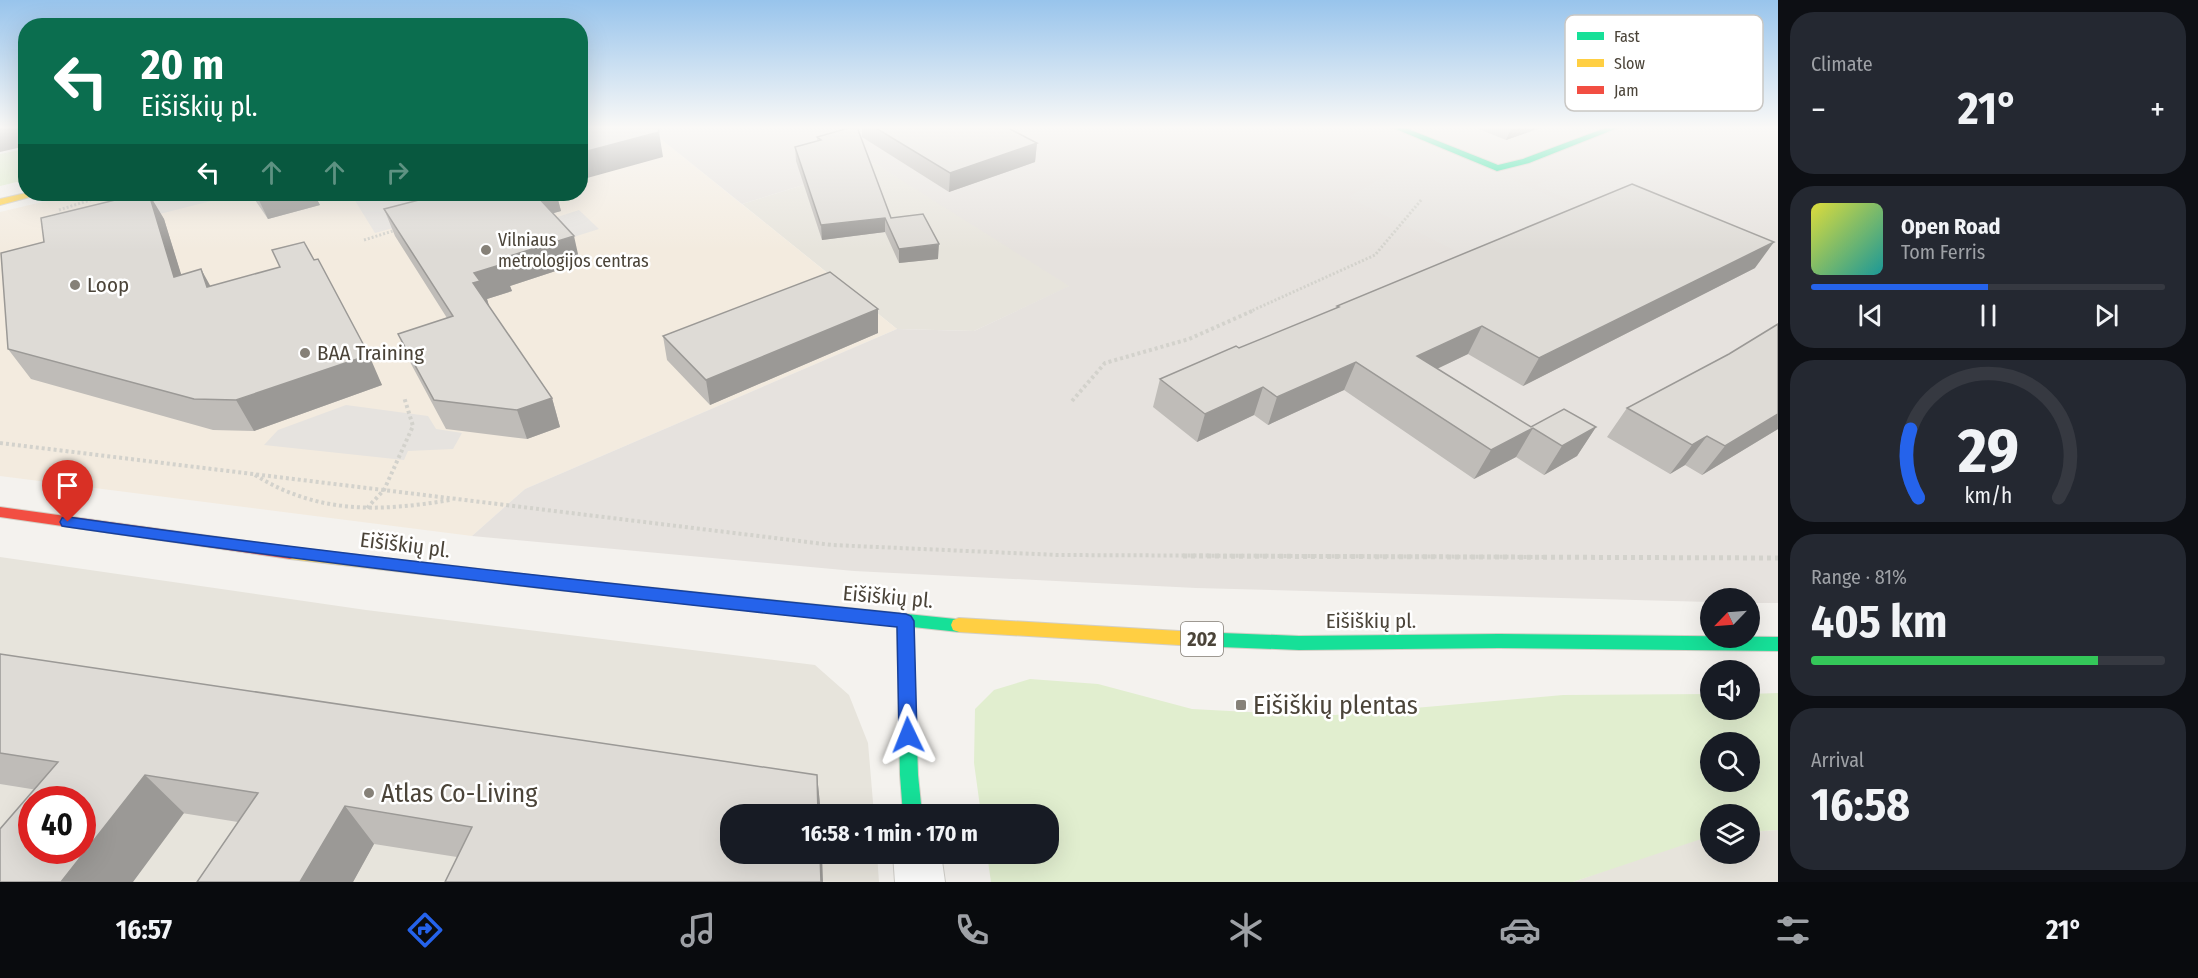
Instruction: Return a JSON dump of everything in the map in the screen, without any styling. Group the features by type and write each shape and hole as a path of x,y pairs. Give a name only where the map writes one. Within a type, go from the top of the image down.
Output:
{"main road":[{"path":"0,202 18,198"},
{"name":"Eišiškių pl.","path":"0,513 270,551 644,594 906,621 1068,633 1299,643 1500,641 1778,644"},
{"path":"906,621 909,775 912,804"}],"street":[{"path":"918,864 920,882"}],"path":[{"path":"1072,401 1106,363 1189,339 1375,255 1422,199"},
{"path":"49,214 88,201"},
{"path":"364,240 399,230"},
{"path":"367,509 384,490 413,426 404,397"},
{"path":"0,443 844,546 1058,555 1778,558"},
{"path":"254,474 306,502 367,509 453,499"}],"shaded area":[{"path":"588,168 697,168 897,329 525,489 472,536 0,476 0,212 46,201 588,201"},
{"path":"697,168 857,168 742,204"},
{"path":"857,168 882,168 1070,286 974,331 897,329 742,204"},
{"path":"882,168 1778,168 1778,603 1760,603 1760,588 1700,588 1700,602 1196,588 854,571 472,536 525,489 897,329 974,331 1069,286"},
{"path":"1400,168 1487,168 1577,208 1462,254 1348,197"},
{"path":"1577,168 1678,168 1586,207 1535,185"},
{"path":"109,201 211,201 72,236 67,211"},
{"path":"355,201 456,201 462,209 375,233"},
{"path":"579,210 599,229 564,240 545,221"},
{"path":"346,405 428,416 436,429 462,433 453,449 408,451 404,460 264,445 278,430"},
{"path":"0,557 366,610 815,665 849,695 868,743 873,804 720,804 720,864 878,864 879,882 0,882"},
{"path":"1778,830 1778,882 1573,882 1700,837 1700,864 1760,864 1760,831"}],"green space":[{"path":"0,168 18,168 18,182 0,186"},
{"path":"1030,679 1098,684 1192,709 1323,716 1563,695 1700,694 1700,720 1760,720 1760,694 1778,693 1778,830 1760,831 1760,804 1700,804 1700,839 1573,882 991,882 988,864 1059,864 1059,804 980,804 974,763 975,709 994,690"}],"building":[{"path":"802,168 872,168 891,218 923,214 939,244 899,249 885,218 821,225"},
{"path":"942,168 964,168 950,173"},
{"path":"1632,184 1774,242 1539,358 1482,326 1417,356 1531,427 1564,409 1596,427 1562,446 1533,428 1491,450 1356,362 1277,397 1263,387 1205,414 1160,379 1236,346 1239,348 1339,307 1337,306"},
{"path":"111,201 151,201 174,277 201,269 207,287 280,267 272,250 304,242 314,260 318,259 369,355 236,400 194,399 8,349 1,253 44,242 41,218"},
{"path":"415,201 542,201 574,236 500,259 503,264 474,273 480,281 473,283 552,398 517,410 434,400 398,334 453,316 384,209"},
{"path":"830,272 878,309 706,380 663,336"},
{"path":"1778,324 1778,414 1725,446 1707,436 1692,445 1627,408 1729,354"},
{"name":"Atlas Co-Living","path":"0,654 817,775 818,804 720,804 720,864 820,864 821,882 445,882 472,827 345,806 300,882 197,882 258,793 145,775 96,837 96,786 37,786 58,762 0,753"},
{"name":"Atlas Co-Living","path":"18,808 18,864 75,864 61,882 0,882 0,829"}],"traffic: fast":[{"path":"548,583 959,625"},
{"path":"905,621 909,775 912,804"},
{"path":"1196,639 1299,643 1499,641 1778,644"}],"traffic: slow":[{"path":"0,202 18,198"},
{"path":"290,553 548,583"},
{"path":"959,625 1196,639"}],"traffic: jam":[{"path":"0,512 290,553"}],"place":[{"name":"Vilniaus metrologijos centras","path":"486,250"},
{"name":"Loop","path":"75,285"},
{"name":"BAA Training","path":"305,353"},
{"name":"Eišiškių plentas","path":"1241,705"},
{"name":"Atlas Co-Living","path":"369,793"}],"route":[{"path":"68,522 270,551 644,594 906,621 908,735"}]}
